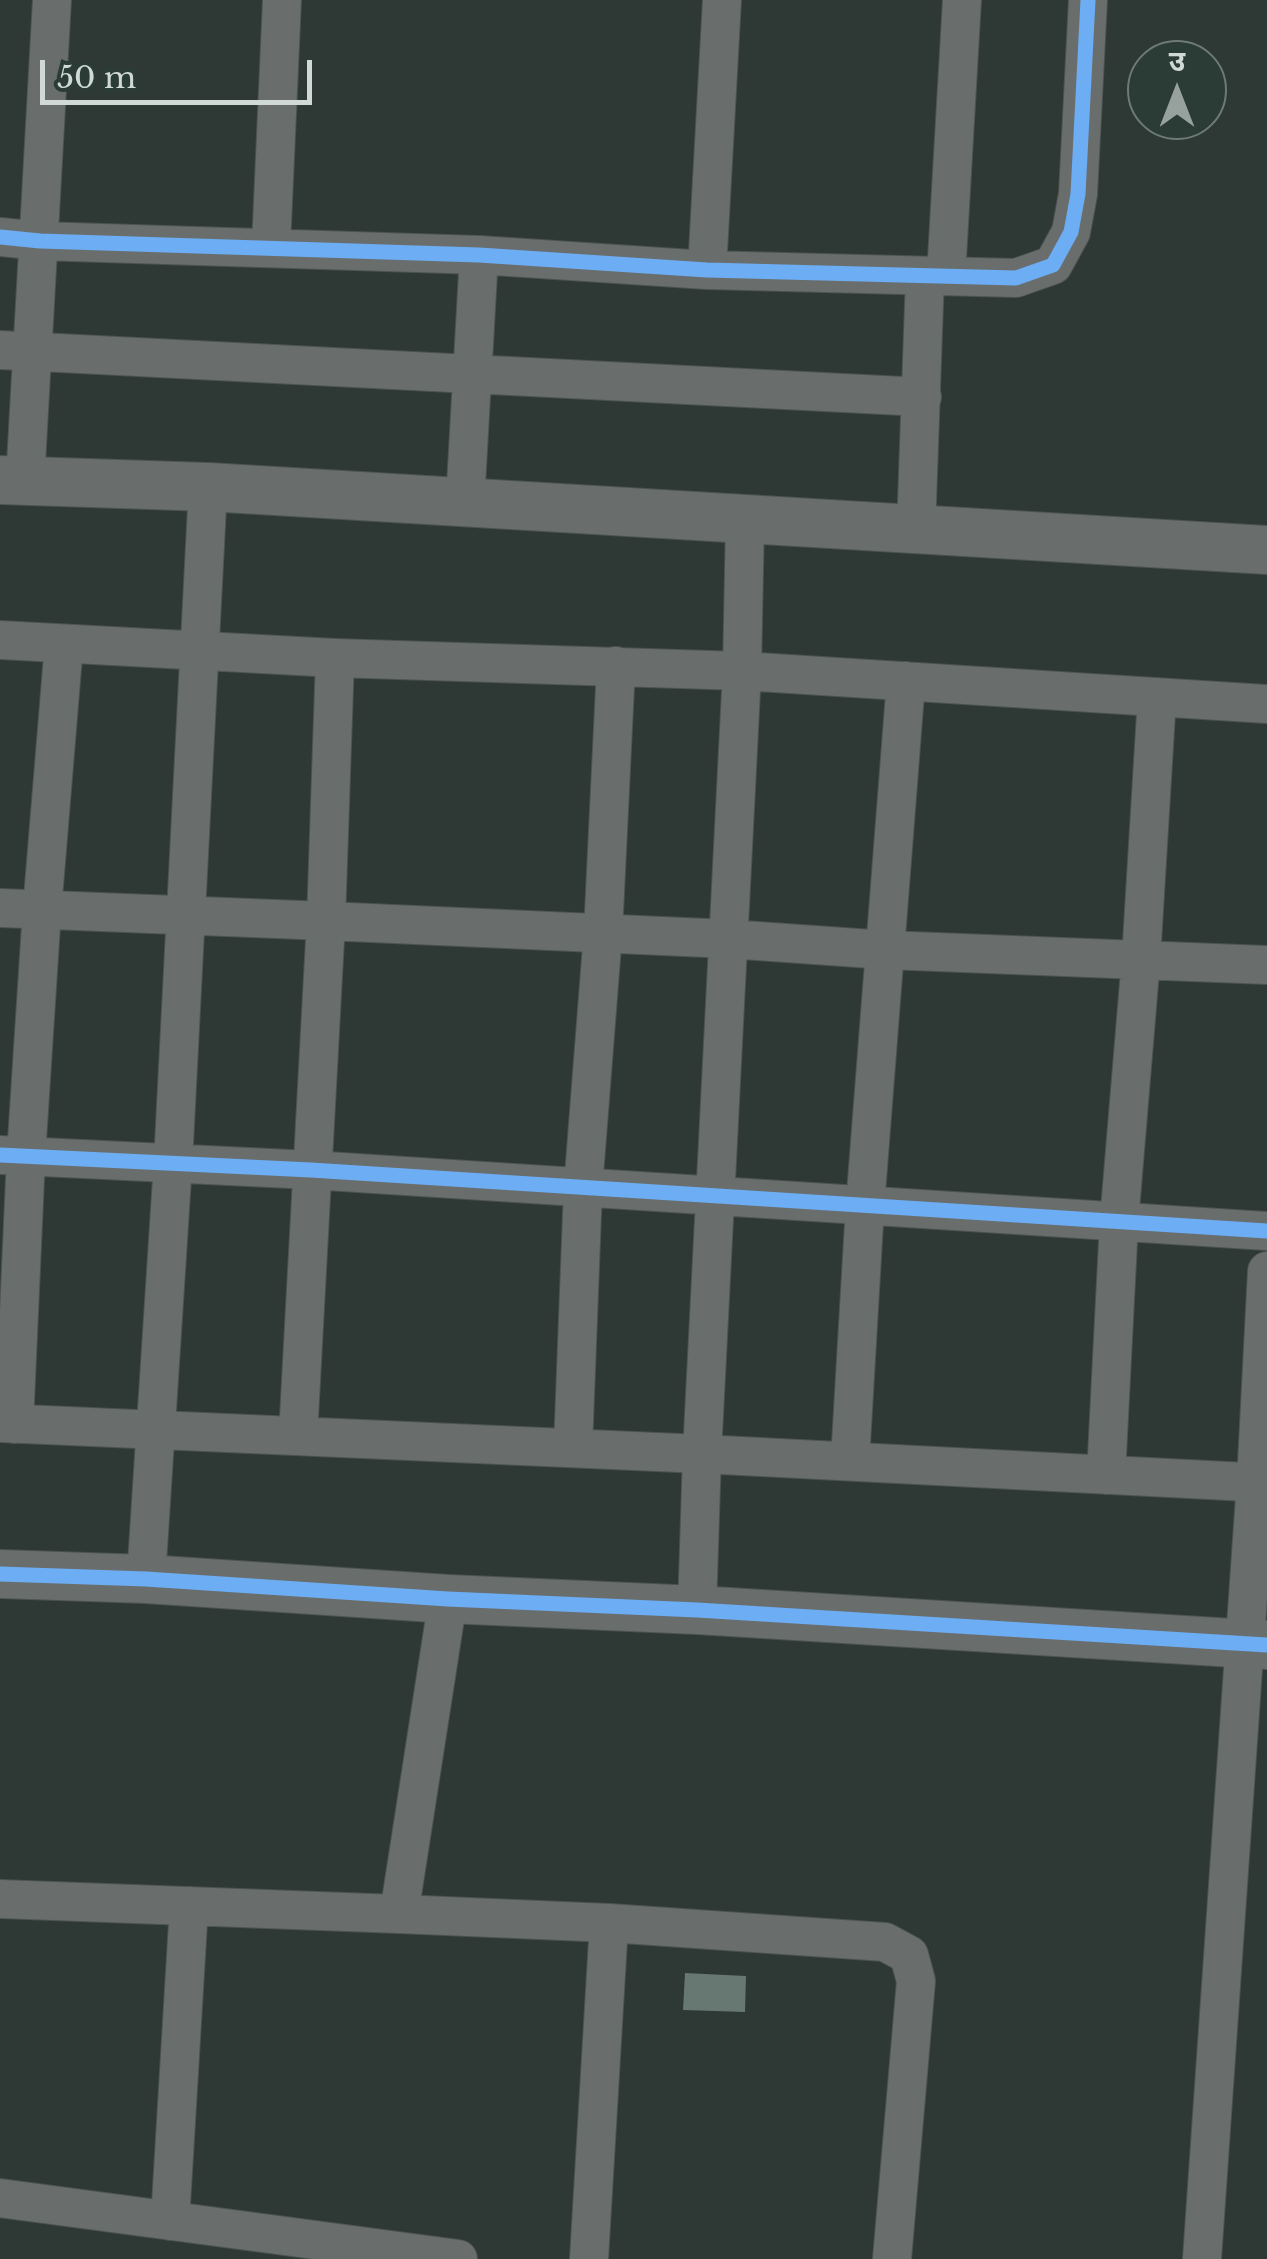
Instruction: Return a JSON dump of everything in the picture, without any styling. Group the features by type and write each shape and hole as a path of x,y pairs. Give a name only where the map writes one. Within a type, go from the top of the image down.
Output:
{"street":[{"path":"52,0 40,241 16,351 13,481 208,487 1267,550"},
{"path":"271,247 282,0"},
{"path":"707,270 722,0"},
{"path":"916,530 922,397 962,0"},
{"path":"0,237 479,254 707,270 1016,278 1053,265 1071,232 1078,194 1088,0"},
{"path":"465,503 479,254"},
{"path":"16,351 922,397"},
{"path":"146,1579 208,487"},
{"path":"697,1610 742,670 745,520"},
{"path":"0,640 336,658 742,670 1267,704"},
{"path":"64,644 42,910 13,1156 7,1423 1262,1483"},
{"path":"298,1436 336,658"},
{"path":"572,1448 616,666"},
{"path":"850,1461 865,1206 906,681"},
{"path":"1106,1474 1119,1222 1157,696"},
{"path":"0,908 1267,965"},
{"path":"13,1156 312,1170 1267,1231"},
{"path":"1202,2259 1256,1644 1267,1271"},
{"path":"0,1574 146,1579 1256,1644"},
{"path":"399,1914 448,1599"},
{"path":"0,1898 608,1923 886,1942 909,1955 916,1981 892,2259"},
{"path":"170,2221 190,1906"},
{"path":"589,2259 608,1923"},
{"path":"0,2198 458,2259"}],"building":[{"path":"685,1973 746,1976 745,2012 683,2010"}],"cycle path":[{"path":"0,237 479,255 707,270 1016,278 1053,265 1071,232 1078,194 1088,0"},
{"path":"0,1155 311,1170 1267,1231"},
{"path":"0,1574 146,1579 1267,1645"}]}
